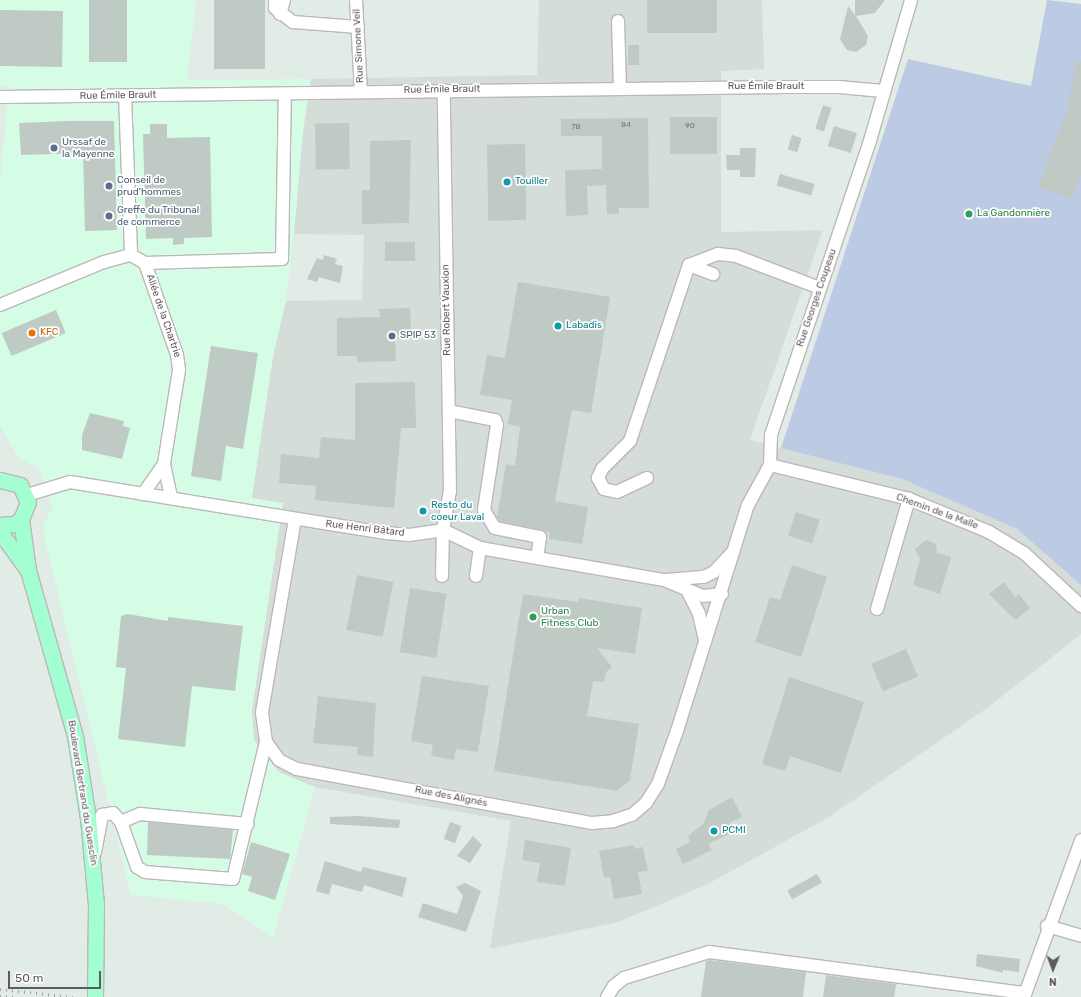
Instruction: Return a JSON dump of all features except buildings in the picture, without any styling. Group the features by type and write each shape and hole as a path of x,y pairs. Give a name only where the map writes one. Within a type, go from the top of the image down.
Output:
{"main road":[{"path":"0,525 14,524 21,519 28,508 27,495 20,485 3,476"},
{"name":"Boulevard Bertrand du Guesclin","path":"21,519 28,570 75,736 93,861 95,997"},
{"name":"Boulevard Bertrand du Guesclin","path":"0,532 28,570"}],"street":[{"path":"275,0 275,8 280,14 293,22 358,26"},
{"path":"280,14 284,0"},
{"name":"Rue Simone Veil","path":"356,0 361,92"},
{"name":"Rue Georges Coupeau","path":"722,594 733,552 748,505 770,465 771,435 820,288 911,0"},
{"path":"618,21 620,88"},
{"name":"Rue Émile Brault","path":"0,97 620,88 839,87 883,92"},
{"name":"Rue Robert Vauxion","path":"442,576 444,530 450,492 444,90"},
{"path":"145,263 282,259 285,94"},
{"path":"0,305 104,262 131,255 126,96"},
{"path":"689,265 718,254 736,256 820,288"},
{"name":"Allée de la Chartrie","path":"131,255 145,263 177,355 179,370 164,464 143,494"},
{"path":"689,265 713,274"},
{"path":"647,478 617,492 604,489 598,478 602,469 630,441 689,265"},
{"path":"449,410 495,420 497,425 484,510 495,528 540,537 538,558"},
{"path":"164,464 171,498"},
{"name":"Chemin de la Malle","path":"770,465 909,499 989,532 1024,553 1081,606"},
{"name":"Rue Henri Bâtard","path":"27,495 70,482 295,519 409,535 444,530"},
{"path":"877,609 909,499"},
{"name":"Rue des Alignés","path":"295,519 262,713 266,742 279,760 297,769 592,823 613,821 632,815 646,803 658,784 722,594"},
{"path":"444,530 480,548 664,580 695,578 714,572"},
{"path":"476,576 480,548"},
{"path":"699,614 703,596 714,572 733,552"},
{"path":"664,580 688,592 703,596 722,594"},
{"path":"688,592 699,614 705,642"},
{"path":"93,861 102,815 113,814 121,822 137,867 145,872 233,879 248,824 266,742"},
{"path":"121,822 140,814 248,824"},
{"path":"607,997 614,986 624,978 709,952 1024,995 1047,926 1081,840"},
{"path":"1047,926 1081,936"}],"shaded area":[{"path":"0,0 196,0 187,80 311,79 286,301 273,357 252,498 283,503 252,711 254,740 279,772 315,787 273,938 223,904 131,895 44,535 44,523 53,507 39,469 17,456 0,424 0,182 9,87 0,87"},
{"path":"539,0 762,0 764,69 721,71 721,232 823,230 750,440 902,479 1017,529 1081,585 1081,634 990,706 829,817 706,885 618,922 490,949 511,821 315,787 279,772 254,740 252,711 283,503 252,498 273,357 286,301 362,300 364,235 294,234 303,132 311,79 537,75"},
{"name":"La Gandonnière","path":"1047,0 1081,4 1081,585 1017,529 902,479 781,448 908,59 1031,86"}],"railway":[{"path":"0,989 73,997"},
{"path":"0,996 16,997"}],"place":[{"name":"Urssaf de la Mayenne","path":"54,148"},
{"name":"Touiller","path":"507,182"},
{"name":"Conseil de prud'hommes","path":"109,186"},
{"name":"La Gandonnière","path":"969,214"},
{"name":"Greffe du Tribunal de commerce","path":"109,216"},
{"name":"Labadis","path":"558,326"},
{"name":"KFC","path":"32,333"},
{"name":"SPIP 53","path":"392,336"},
{"name":"Resto du coeur Laval","path":"423,511"},
{"name":"Urban Fitness Club","path":"533,617"},
{"name":"PCMI","path":"714,831"}]}
